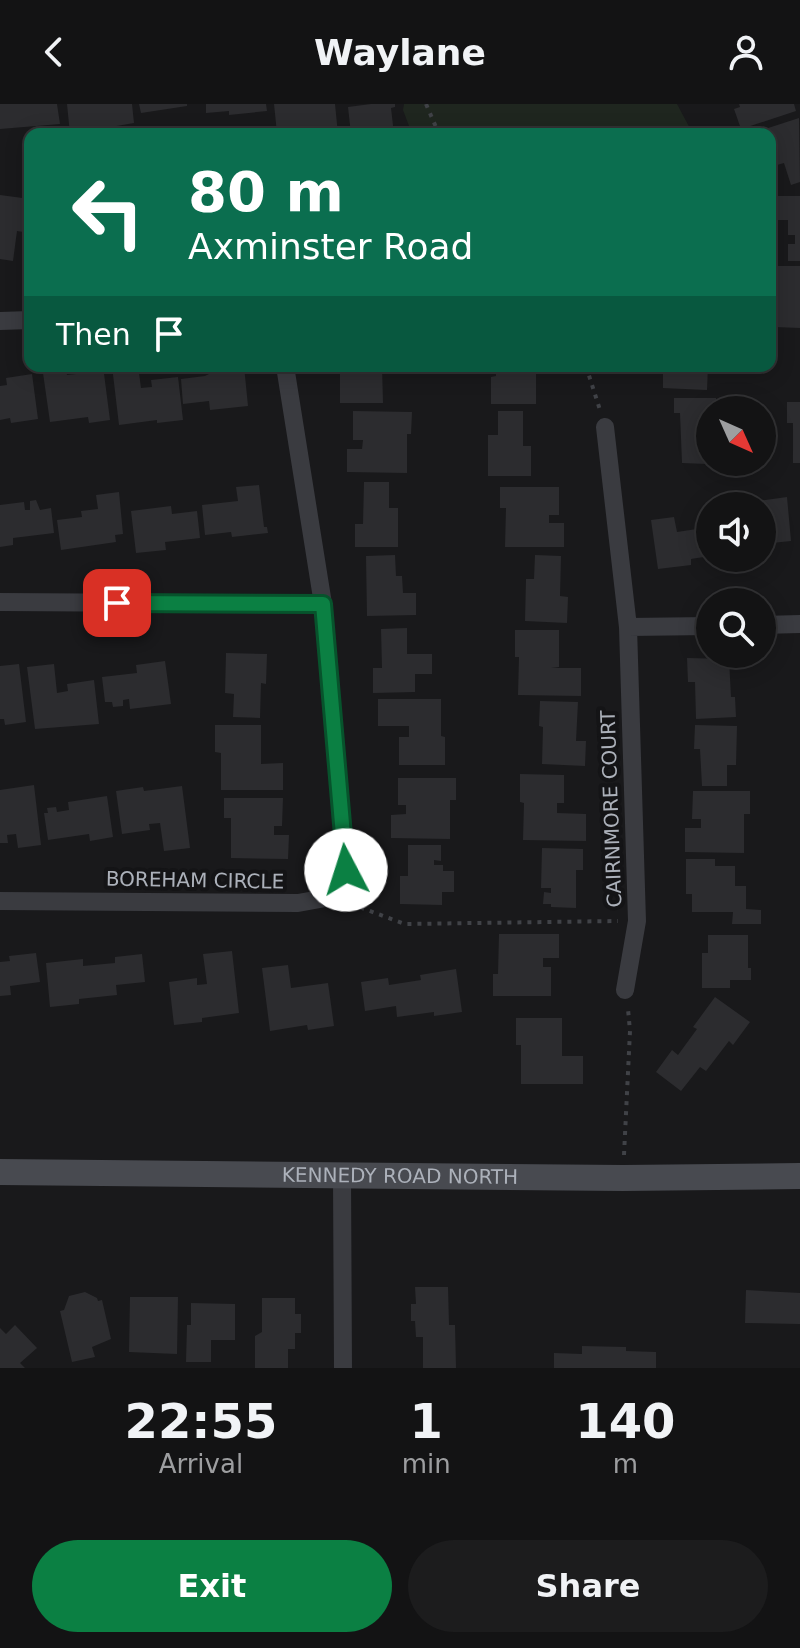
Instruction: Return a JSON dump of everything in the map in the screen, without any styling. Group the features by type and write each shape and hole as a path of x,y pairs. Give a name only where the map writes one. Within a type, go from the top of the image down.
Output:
{"main road":[{"name":"KENNEDY ROAD NORTH","path":"0,1172 623,1178 800,1176"}],"street":[{"path":"0,321 24,320"},
{"path":"286,372 323,604 346,870 331,897"},
{"name":"CAIRNMORE COURT","path":"605,427 628,627 637,921 625,990"},
{"path":"0,602 323,604"},
{"path":"776,625 800,624"},
{"path":"628,627 696,626"},
{"name":"BOREHAM CIRCLE","path":"0,901 298,903 331,897"},
{"path":"342,1176 343,1368"}],"path":[{"path":"426,104 436,128"},
{"path":"588,372 605,427"},
{"path":"331,897 405,924 637,921"},
{"path":"623,1178 630,1031 625,990"}],"shaded area":[{"path":"404,104 677,104 690,128 410,128"}],"building":[{"path":"0,104 57,104 60,124 0,129"},
{"path":"67,104 132,104 134,123 105,128 69,128"},
{"path":"139,104 187,104 187,106 141,113"},
{"path":"206,104 266,104 267,111 229,115 229,111 206,113"},
{"path":"274,104 335,104 337,128 276,128"},
{"path":"395,104 391,108 393,128 350,128 348,107"},
{"path":"739,104 794,104 796,111 741,128 734,109 740,107"},
{"path":"799,118 800,182 791,185 784,163 777,165 776,128 768,128"},
{"path":"0,195 24,198 24,232 17,231 13,261 0,259"},
{"path":"776,196 800,196 800,261 788,261 788,244 795,244 795,235 788,235 788,220 776,220"},
{"path":"776,266 800,266 800,328 776,327"},
{"path":"43,372 66,372 67,375 104,372 110,420 89,423 88,417 50,422"},
{"path":"113,372 139,372 141,388 152,387 151,380 178,377 183,420 119,425"},
{"path":"245,372 248,406 210,410 209,401 183,404 181,379"},
{"path":"382,372 383,403 340,403 340,373"},
{"path":"496,372 536,372 536,404 491,404 491,377 496,376"},
{"path":"663,372 708,372 707,390 663,388"},
{"path":"32,374 38,419 11,423 10,418 0,420 0,386 7,385 6,378"},
{"path":"674,398 696,398 696,464 682,463 680,413 674,413"},
{"path":"787,402 800,402 800,463 793,463 793,423 787,423"},
{"path":"353,411 412,412 411,434 407,434 407,473 347,472 347,449 362,449 363,440 353,440"},
{"path":"498,411 523,411 523,446 531,446 531,476 488,476 488,435 498,435"},
{"path":"364,482 389,482 389,508 398,508 398,547 355,547 355,524 363,524"},
{"path":"259,485 264,527 267,527 268,533 232,537 231,532 205,535 202,505 238,501 236,487"},
{"path":"500,487 559,487 559,515 549,515 549,523 564,523 564,547 505,547 506,508 500,508"},
{"path":"119,492 123,534 115,535 116,542 61,550 57,520 82,517 81,511 98,509 96,495"},
{"path":"787,497 791,541 776,543 776,499"},
{"path":"36,500 40,510 51,508 54,533 13,538 13,545 0,547 0,505 24,502 25,510 30,510 30,501"},
{"path":"171,506 172,514 197,511 200,538 165,542 166,550 136,553 131,511"},
{"path":"674,517 677,532 696,529 696,558 691,559 691,565 658,569 651,520"},
{"path":"395,555 396,576 402,576 403,593 416,593 416,615 367,616 366,556"},
{"path":"535,555 561,556 560,596 568,597 567,623 525,621 526,579 534,579"},
{"path":"407,628 407,654 432,654 432,674 415,674 415,692 373,693 373,668 382,668 381,629"},
{"path":"515,630 559,630 559,667 551,668 581,668 581,696 518,695 519,657 515,657"},
{"path":"226,653 267,654 266,684 261,683 260,718 233,717 234,694 225,693"},
{"path":"687,658 696,658 696,668 729,668 736,717 696,719 695,682 688,682"},
{"path":"165,661 171,704 130,709 129,699 123,700 123,706 113,707 112,702 105,702 102,677 137,673 136,665"},
{"path":"19,664 26,722 5,725 4,719 0,719 0,666"},
{"path":"54,664 57,693 68,691 67,684 94,680 99,724 35,729 27,667"},
{"path":"378,699 441,699 445,765 399,765 399,737 409,737 409,726 378,726"},
{"path":"540,701 578,702 576,741 586,741 585,766 542,764"},
{"path":"215,725 261,725 261,764 283,763 283,790 221,790 221,753 215,752"},
{"path":"695,725 737,726 736,765 727,765 727,786 702,786 700,749 694,749"},
{"path":"520,774 564,775 564,803 557,803 557,813 586,814 586,841 523,840 524,803 520,802"},
{"path":"398,778 456,778 456,800 450,800 450,839 391,838 391,815 406,814 406,805 398,805"},
{"path":"34,785 41,845 18,848 16,834 7,835 8,843 0,843 0,790"},
{"path":"182,786 190,848 164,851 160,823 149,824 150,830 122,834 116,791"},
{"path":"693,791 750,791 750,814 744,814 744,853 685,852 685,828 701,828 701,819 692,819"},
{"path":"107,796 113,837 90,841 89,834 48,840 44,813 48,813 47,808 56,807 57,812 69,810 68,802"},
{"path":"224,798 283,798 282,826 274,826 274,835 289,835 288,859 231,858 231,818 224,818"},
{"path":"408,845 441,845 441,861 434,860 434,865 443,865 443,871 454,871 454,892 442,892 442,905 400,904 400,876 408,876"},
{"path":"542,848 583,849 583,870 576,870 576,908 543,904 544,892 551,893 551,888 541,888"},
{"path":"686,859 715,859 715,866 735,866 735,886 746,886 746,909 761,910 761,924 732,924 733,912 692,912 692,894 686,894"},
{"path":"499,934 559,934 559,958 543,958 543,967 551,967 551,996 493,996 493,974 498,974"},
{"path":"708,935 748,935 751,980 730,980 730,988 702,988 702,953 708,953"},
{"path":"232,951 239,1013 174,1025 169,982 197,978 197,985 207,984 203,954"},
{"path":"36,953 40,982 10,986 11,995 0,996 0,962 10,961 9,956"},
{"path":"142,954 145,982 116,985 117,995 79,999 79,1004 50,1007 46,963 83,959 83,966 115,963 115,957"},
{"path":"288,965 291,988 328,983 334,1026 308,1030 307,1025 270,1031 262,968"},
{"path":"456,969 462,1012 397,1017 396,1006 365,1011 361,982 388,978 389,985 421,980 420,975"},
{"path":"715,997 750,1022 733,1045 729,1041 706,1071 700,1067 681,1091 656,1072 672,1050 678,1055 697,1029 693,1027"},
{"path":"516,1018 562,1018 562,1056 583,1056 583,1084 521,1084 521,1045 516,1045"},
{"path":"415,1287 448,1287 449,1325 455,1325 456,1368 423,1368 423,1337 416,1337 415,1321 411,1321 411,1304 416,1304"},
{"path":"746,1290 800,1293 800,1324 745,1323"},
{"path":"85,1292 98,1301 102,1300 111,1339 92,1347 95,1357 72,1362 60,1311 64,1310 69,1296"},
{"path":"130,1297 178,1297 177,1354 129,1352"},
{"path":"262,1298 295,1298 295,1314 301,1314 301,1333 295,1333 295,1349 288,1349 288,1368 255,1368 255,1336 262,1332"},
{"path":"191,1303 235,1304 235,1340 211,1340 211,1362 186,1362"},
{"path":"15,1325 37,1348 20,1363 25,1368 0,1368 0,1328 6,1334"},
{"path":"582,1346 626,1347 626,1351 656,1352 656,1368 554,1368 554,1353 582,1354"}],"route":[{"path":"117,603 323,604 346,870"}]}
